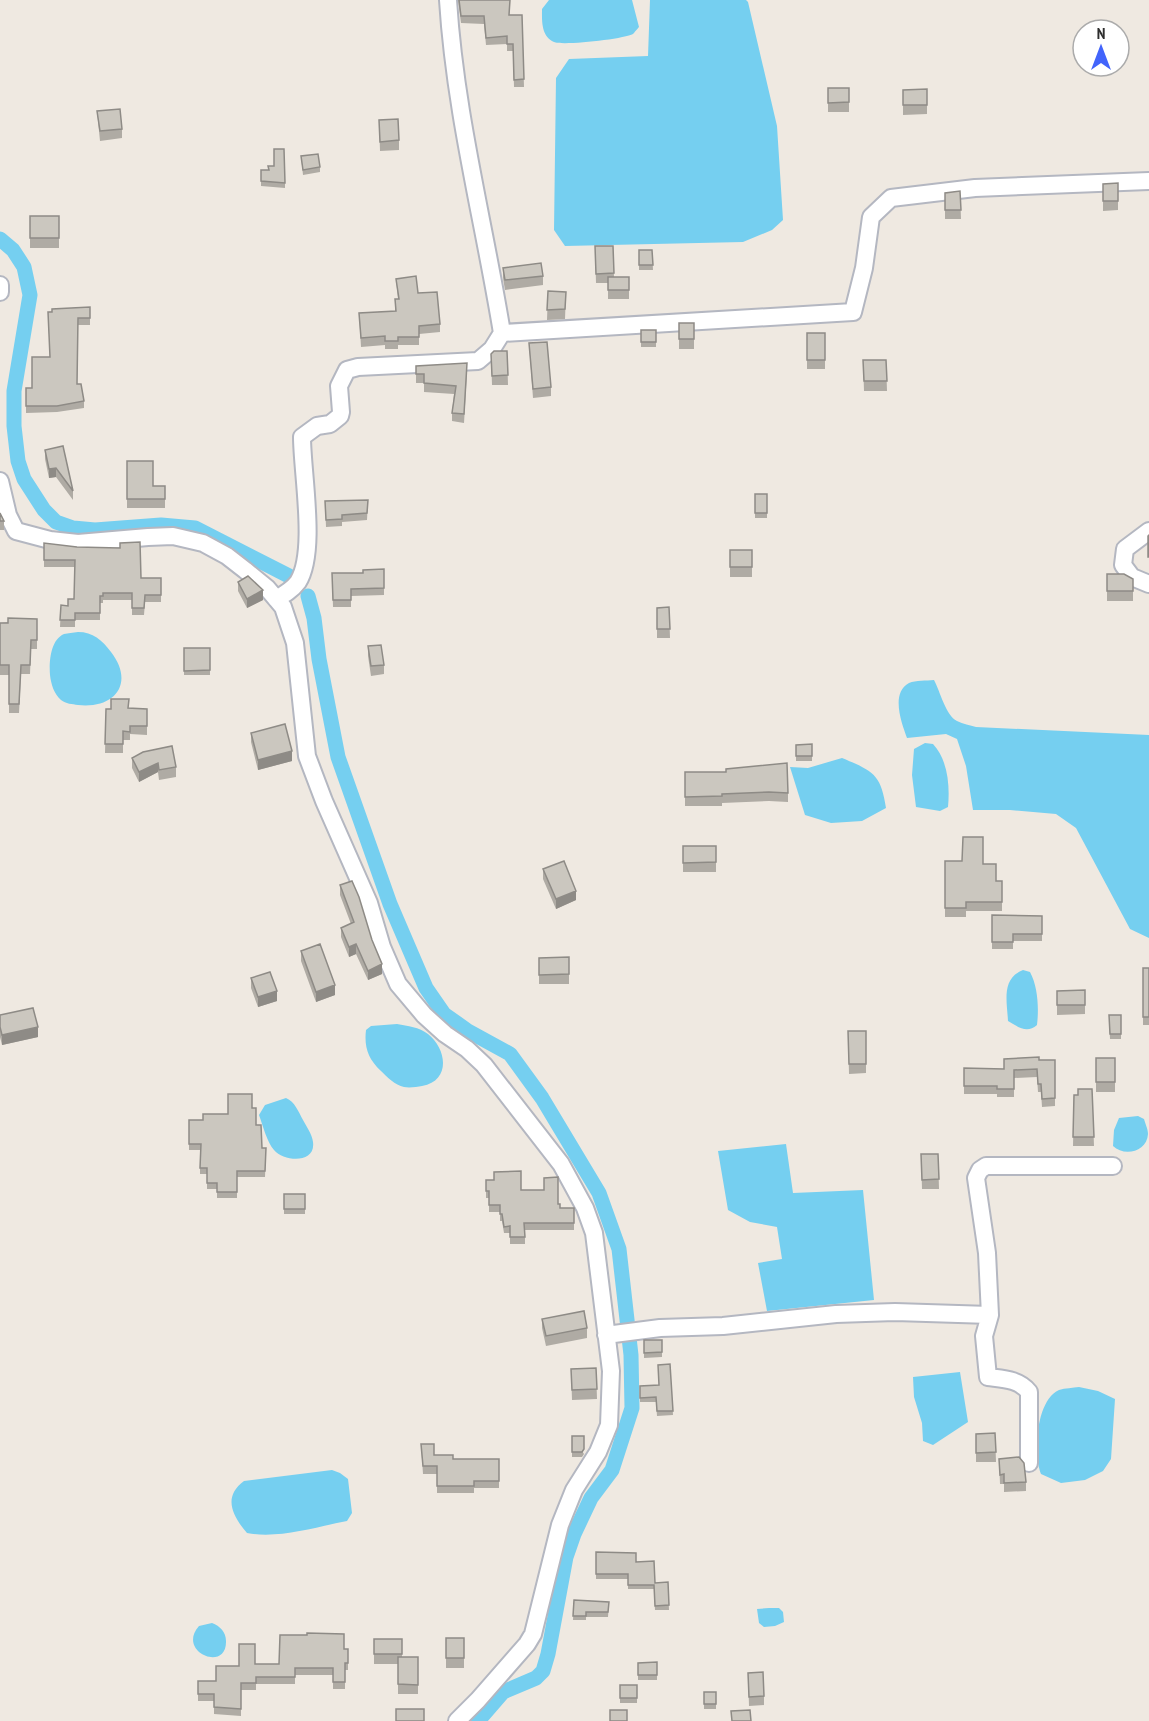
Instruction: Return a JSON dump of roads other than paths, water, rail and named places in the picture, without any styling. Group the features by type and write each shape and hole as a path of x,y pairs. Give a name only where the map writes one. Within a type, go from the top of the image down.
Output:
{"street":[{"path":"276,599 290,591 298,582 305,562 306,499 302,437 317,426 330,424 340,416 339,386 347,370 358,367 478,361 492,348 502,333 470,165 458,89 448,0"},
{"path":"502,333 853,312 864,268 871,217 891,198 975,188 1149,181"},
{"path":"0,285 0,292"},
{"path":"0,481 8,515 16,531 50,540 78,543 173,536 202,543 227,556 267,588 276,599 282,607 295,643 308,756 324,801 369,903 382,947 398,984 431,1021 484,1065 561,1164 581,1199 594,1233 611,1371 609,1425 598,1452 574,1490 560,1525 533,1634 528,1644 457,1721"},
{"path":"1149,531 1125,549 1123,565 1132,577 1149,584"},
{"path":"1029,1463 1029,1392 1025,1387 1013,1381 988,1377 984,1336 990,1315 987,1253 976,1178 980,1170 986,1166 1113,1166"},
{"path":"606,1335 660,1328 723,1326 836,1314 895,1312 990,1315"}],"water":[{"path":"549,0 632,0 639,27 633,34 618,38 580,43 554,42 544,32 542,23 542,9"},
{"path":"650,0 746,0 748,2 777,126 783,220 772,230 743,242 565,246 554,230 556,78 569,59 648,56"},
{"path":"88,633 101,640 118,663 121,683 117,692 102,703 78,705 67,703 59,698 52,685 50,664 53,646 64,634"},
{"path":"934,680 946,709 953,718 976,727 1149,735 1149,938 1130,929 1076,828 1056,814 973,810 966,766 957,739 946,734 907,738 899,709 900,694 909,683"},
{"path":"925,743 933,744 938,750 947,774 948,807 940,811 916,807 912,775 914,749"},
{"path":"842,758 874,775 881,788 886,808 862,821 831,823 805,815 790,767 808,768"},
{"path":"1023,970 1030,972 1037,998 1037,1025 1030,1029 1023,1029 1008,1021 1008,985 1016,974"},
{"path":"397,1024 425,1032 439,1048 442,1056 442,1071 431,1083 415,1087 401,1086 386,1076 370,1057 366,1047 366,1030 371,1026"},
{"path":"286,1098 296,1107 313,1142 310,1154 298,1159 285,1157 274,1150 259,1115 265,1105"},
{"path":"1138,1116 1144,1119 1148,1132 1144,1145 1129,1152 1113,1146 1114,1130 1119,1118"},
{"path":"786,1144 793,1193 863,1190 874,1300 767,1311 758,1263 782,1259 777,1227 750,1222 728,1210 718,1151"},
{"path":"960,1372 968,1422 933,1445 923,1441 922,1423 914,1397 913,1377"},
{"path":"1079,1387 1098,1391 1115,1399 1111,1459 1103,1471 1085,1480 1061,1483 1041,1474 1037,1454 1038,1428 1045,1405 1051,1396 1059,1390"},
{"path":"332,1470 348,1479 352,1513 347,1521 297,1532 259,1534 247,1533 234,1514 233,1494 244,1481"},
{"path":"779,1608 783,1612 784,1622 764,1627 759,1623 757,1609"},
{"path":"212,1623 222,1630 226,1641 224,1651 219,1656 212,1657 198,1651 194,1644 194,1635 199,1626"}],"waterway":[{"path":"0,239 13,250 24,267 30,295 14,391 14,426 18,461 24,479 44,510 56,522 73,528 95,530 161,525 195,528 289,576"},
{"path":"308,596 314,618 319,659 338,757 390,904 426,988 444,1014 468,1031 510,1054 542,1098 599,1193 619,1249 631,1355 632,1408 612,1470 591,1498 566,1557 543,1671 536,1678 503,1692 478,1721"}]}
